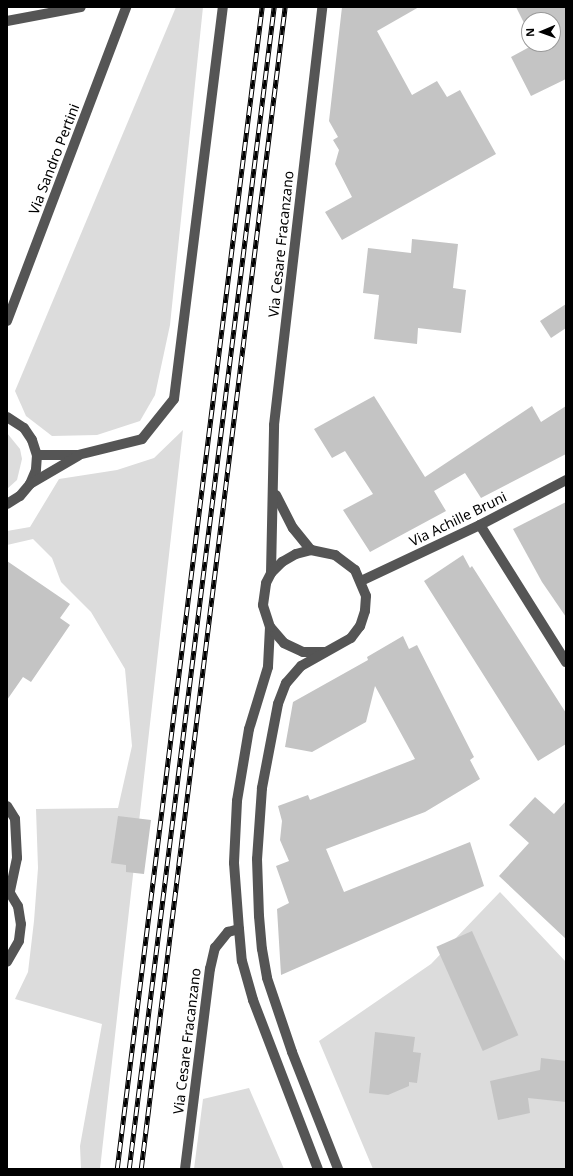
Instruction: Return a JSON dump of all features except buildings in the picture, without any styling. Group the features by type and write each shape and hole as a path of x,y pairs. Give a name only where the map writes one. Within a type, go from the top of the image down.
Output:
{"street":[{"name":"Via Sandro Pertini","path":"7,321 126,7"},
{"path":"37,455 78,455 142,439 174,399 223,7"},
{"name":"Via Cesare Fracanzano","path":"272,573 274,521 271,484 274,425 322,7"},
{"path":"7,21 80,8"},
{"path":"7,417 24,428 32,440 37,455 36,470 30,484 20,496 7,504"},
{"path":"30,484 78,455"},
{"name":"Via Achille Bruni","path":"361,581 480,525 566,480"},
{"name":"Via Cesare Fracanzano","path":"271,484 293,528 311,550"},
{"path":"480,525 566,662"},
{"path":"318,1169 253,1000 242,961 234,863 237,801 249,729 268,667 270,627 263,606 266,583 272,573 286,559 311,550 336,554 355,570 361,581 366,596 365,611 360,626 344,643 324,652 301,666 286,683 278,704 262,788 257,859 262,949 267,978 292,1052 338,1169"},
{"path":"270,627 284,643 293,648 308,652 324,652"},
{"path":"7,806 15,819 17,858 8,890 18,906 22,924 19,941 7,962"},
{"name":"Via Cesare Fracanzano","path":"185,1169 210,969 215,948 228,932 239,929"}],"shaded area":[{"path":"176,7 203,7 170,325 155,395 140,421 97,435 52,436 26,416 15,391"},
{"path":"183,430 100,1169 81,1169 80,1146 102,1024 15,999 28,972 34,921 38,868 36,809 118,808 132,746 125,669 91,612 61,582 52,558 33,539 7,545 7,531 30,527 59,479 117,470 154,458"},
{"path":"7,433 20,449 22,459 17,480 7,489"},
{"path":"500,892 566,962 566,1169 373,1169 319,1041 431,964"},
{"path":"249,1088 284,1169 194,1169 203,1099"}],"railway":[{"path":"117,1169 262,7"},
{"path":"129,1169 274,7"},
{"path":"141,1169 285,7"}]}
